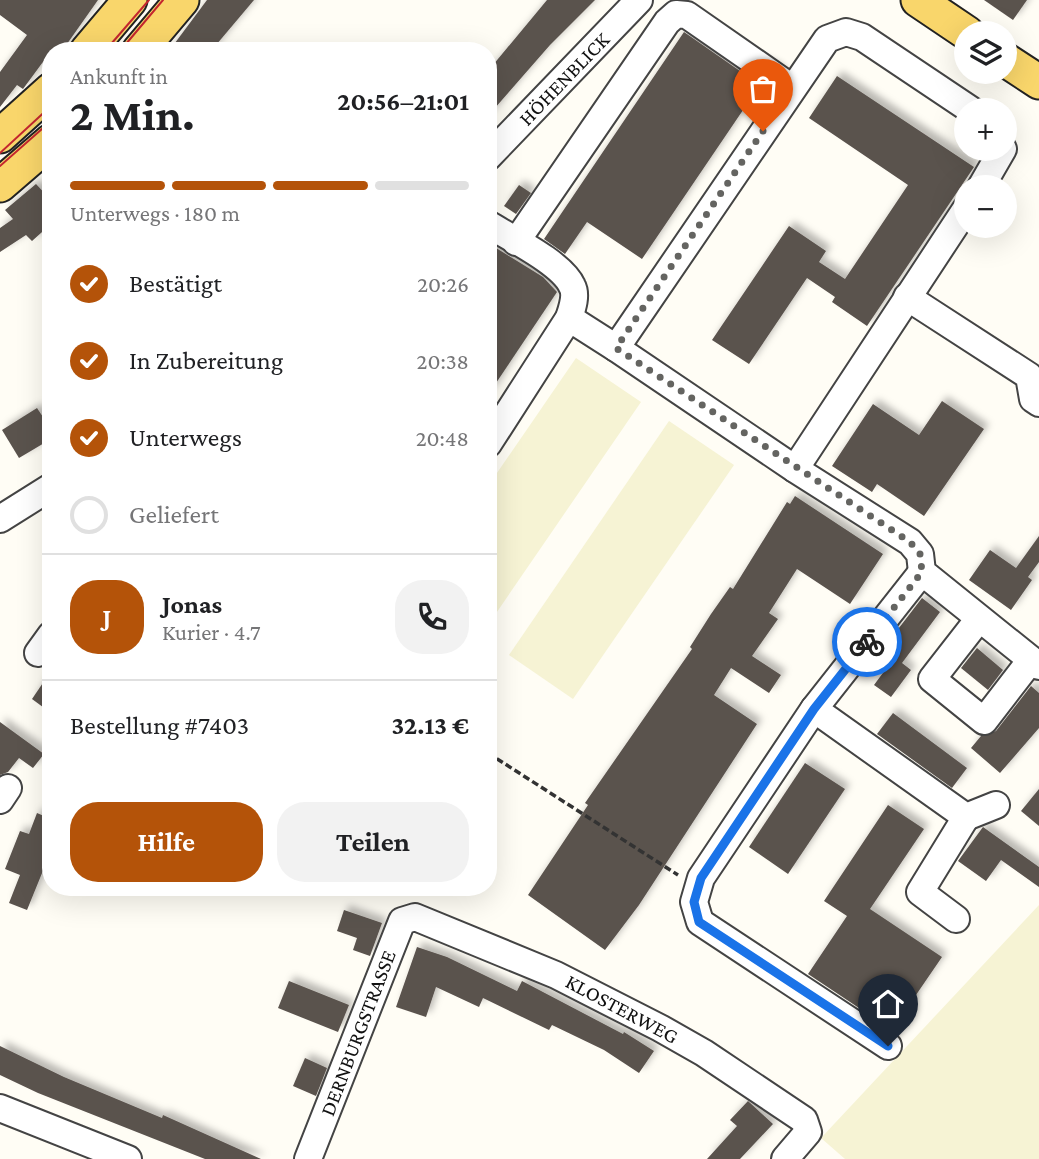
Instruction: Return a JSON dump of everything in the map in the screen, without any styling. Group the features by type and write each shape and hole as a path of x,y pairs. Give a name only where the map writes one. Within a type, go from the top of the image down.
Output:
{"main road":[{"path":"95,42 130,0"},
{"path":"147,42 182,0"},
{"path":"918,0 954,24"},
{"path":"1017,68 1039,82"},
{"path":"0,136 42,98"},
{"path":"0,185 42,149"}],"street":[{"name":"HÖHENBLICK","path":"497,148 639,0"},
{"path":"516,242 667,22 676,14 687,15 792,88"},
{"path":"616,348 827,39 846,32 862,37 954,99"},
{"path":"795,468 954,227"},
{"path":"497,230 556,268 573,286 574,303 569,318 497,430"},
{"path":"907,297 1034,370 1033,399 1039,403"},
{"path":"569,318 910,542 920,554 922,572 978,620 1035,663 984,721 932,679 978,620"},
{"path":"0,519 42,493"},
{"path":"888,1046 699,922 694,902 697,888 814,709 922,572"},
{"path":"814,709 966,817"},
{"path":"956,919 920,892 966,817 996,805"},
{"name":"KLOSTERWEG","path":"415,917 556,975 704,1053 804,1120 808,1132 785,1159"},
{"name":"DERNBURGSTRASSE","path":"309,1159 402,920 415,917"},
{"path":"0,1108 128,1159"}],"path":[{"path":"497,759 697,888"}],"shaded area":[{"path":"576,358 641,402 497,612 497,473"},
{"path":"669,421 734,465 573,699 509,655"},
{"path":"1039,905 1039,1159 845,1159 821,1138"}],"building":[{"path":"0,0 98,0 68,42 42,42 42,63 23,89 17,85 0,107 0,72 27,35 0,15"},
{"path":"207,0 254,0 219,42 176,42"},
{"path":"547,0 595,0 550,45 497,106 497,60"},
{"path":"984,0 1027,0 1013,20"},
{"path":"684,32 760,85 642,259 587,222 565,254 544,239"},
{"path":"837,76 954,154 954,161 965,161 974,167 969,175 954,175 954,197 867,326 832,302 835,297 807,278 749,364 712,340 789,226 826,251 819,262 845,279 908,185 809,118"},
{"path":"36,184 42,190 42,232 32,241 26,235 0,252 0,228 13,219 5,210"},
{"path":"519,185 531,193 516,214 504,206"},
{"path":"497,249 543,277 557,292 497,382"},
{"path":"942,401 984,429 924,516 877,484 872,492 832,466 873,404 919,435"},
{"path":"37,408 42,416 42,444 19,458 2,430"},
{"path":"795,496 883,554 850,604 797,569 769,613 778,619 752,656 781,675 769,693 731,668 714,695 757,724 639,905 605,950 528,895 588,805 585,803 692,649 690,647 711,614 730,587 733,589 787,502 790,504"},
{"path":"1039,536 1039,562 1028,577 1032,580 1011,610 969,580 990,550 1016,568"},
{"path":"922,598 940,612 902,663 911,670 891,697 874,685 894,658 882,650"},
{"path":"977,648 1003,670 988,690 961,668"},
{"path":"42,684 42,706 32,699"},
{"path":"1031,686 1039,693 1039,728 1000,773 971,748 981,736 996,731"},
{"path":"893,713 967,768 952,788 877,734"},
{"path":"0,722 42,753 42,757 33,768 19,758 8,772 0,775"},
{"path":"805,763 845,789 788,874 749,847"},
{"path":"1039,789 1039,826 1021,811"},
{"path":"888,805 924,829 870,909 942,957 892,1030 808,974 847,916 824,901"},
{"path":"37,813 42,815 42,873 27,910 9,903 20,875 5,869 20,831 29,834"},
{"path":"983,827 1039,867 1039,887 1001,860 986,881 958,861"},
{"path":"344,910 382,923 370,956 353,950 357,938 337,931"},
{"path":"417,947 447,957 517,991 522,981 623,1034 624,1032 654,1051 639,1073 604,1050 552,1025 549,1030 483,998 479,1007 436,987 426,1017 396,1007"},
{"path":"289,981 349,1005 338,1032 278,1008"},
{"path":"0,1046 64,1077 162,1118 163,1115 261,1159 205,1159 38,1093 0,1075"},
{"path":"305,1058 327,1068 316,1096 293,1086"},
{"path":"748,1101 773,1124 740,1159 707,1159 737,1126 730,1120"}],"tram line":[{"path":"113,42 149,0"},
{"path":"128,42 163,0"},
{"path":"0,153 42,114"},
{"path":"0,166 42,129"}],"way so far":[{"path":"763,131 616,348 910,542 920,554 922,572 867,642"}],"route":[{"path":"867,642 814,709 701,878 694,902 699,922 888,1046"}]}
